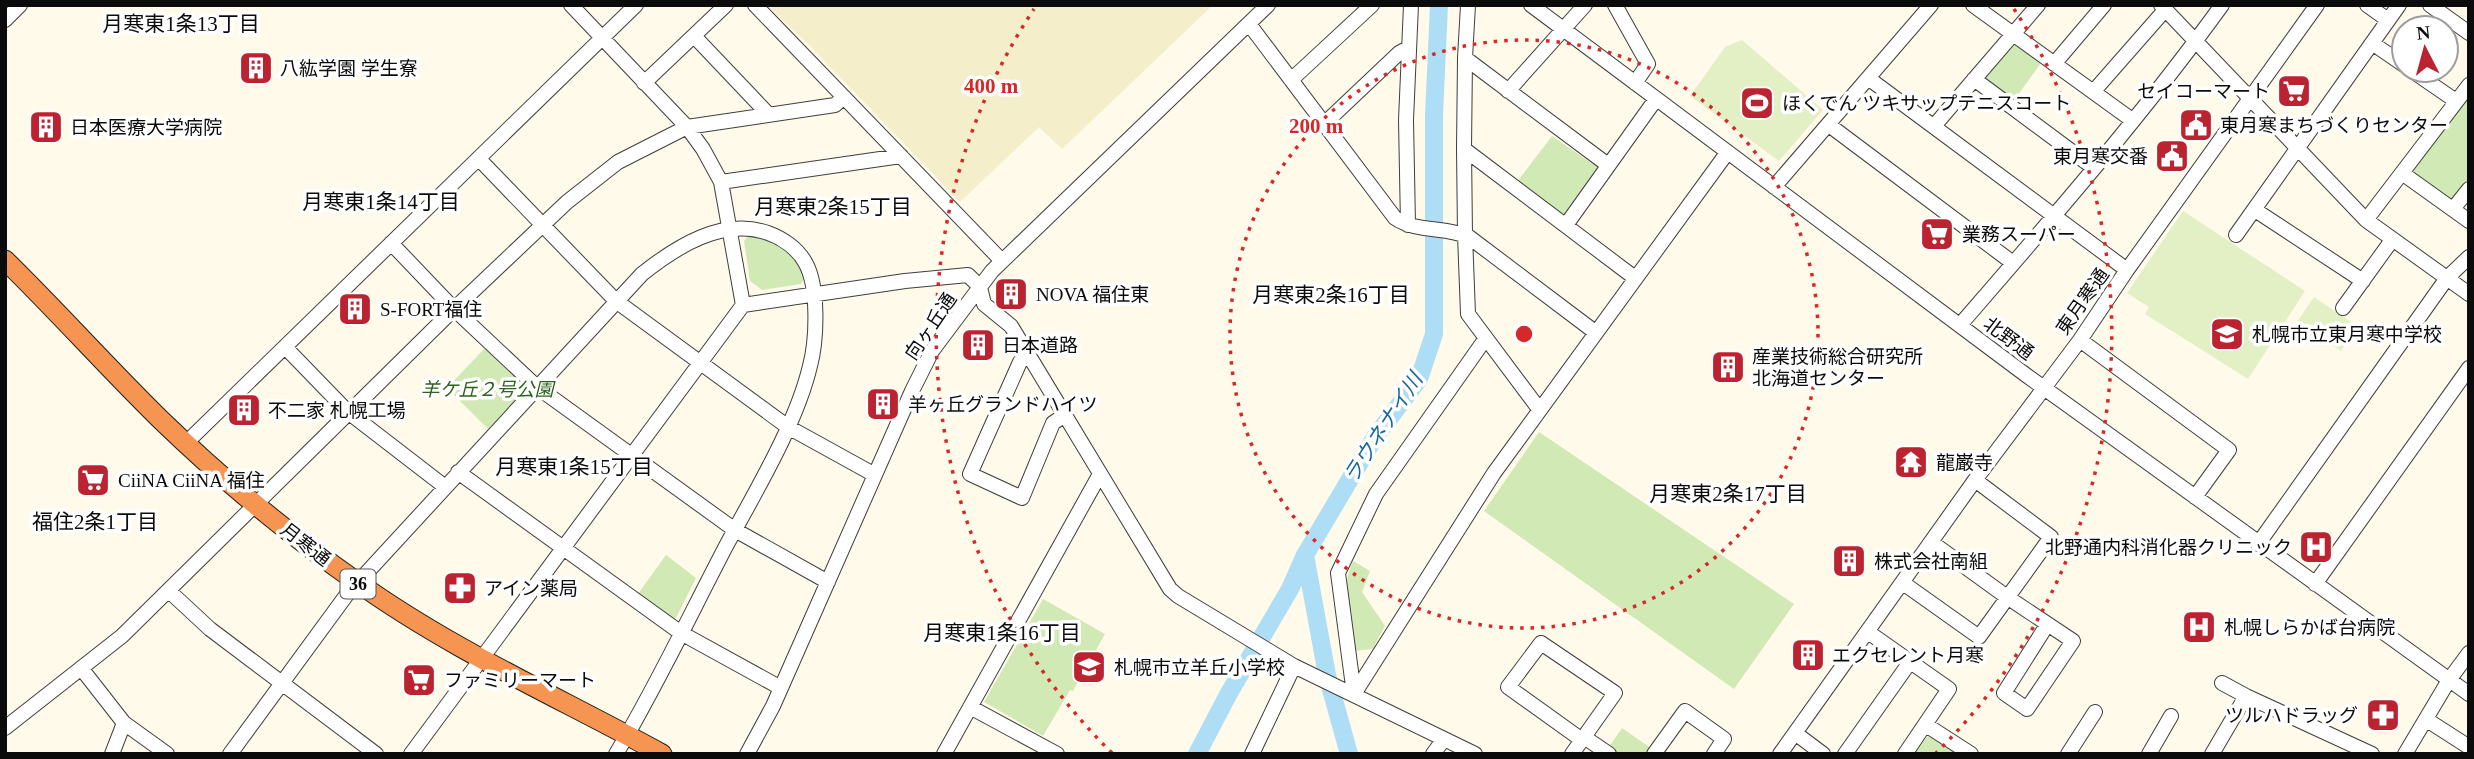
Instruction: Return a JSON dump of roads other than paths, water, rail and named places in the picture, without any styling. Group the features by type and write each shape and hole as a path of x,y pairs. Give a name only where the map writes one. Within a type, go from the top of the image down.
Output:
{"highway":[{"name":"月寒通","path":"5,260 186,443 357,583 417,622 481,658 662,754"}],"street":[{"path":"5,20 20,5"},
{"path":"571,5 687,127 703,149 721,182 743,305"},
{"path":"186,443 636,5"},
{"path":"645,83 726,5"},
{"path":"755,5 1002,261"},
{"name":"向ヶ丘通","path":"747,754 781,688 932,351 1002,261 1268,5"},
{"path":"1291,80 1372,5"},
{"path":"1411,5 1405,120 1415,226"},
{"path":"1468,5 1464,149 1458,233 1468,314 1539,409"},
{"name":"北野通","path":"1531,5 2043,387 2469,694"},
{"path":"1508,91 1584,5"},
{"path":"1615,5 1648,64 1635,83"},
{"path":"1774,187 1931,5"},
{"path":"1973,5 2132,120"},
{"path":"1934,126 2038,5"},
{"path":"2054,64 2104,5"},
{"path":"1960,325 2055,216 2196,42 2222,5"},
{"name":"東月寒通","path":"1780,754 1975,480 2080,340 2317,5"},
{"path":"2367,5 2388,20"},
{"path":"2236,235 2399,5"},
{"path":"2430,5 2469,33"},
{"path":"2093,92 2163,7 2366,220 2469,294"},
{"path":"1249,24 1395,218 1415,226 1458,233 1595,332"},
{"path":"694,36 769,114"},
{"path":"2372,43 2390,55"},
{"path":"1324,124 1399,53 1408,48"},
{"path":"1465,58 1608,165"},
{"path":"1868,78 2127,270"},
{"path":"1974,79 2094,168"},
{"path":"2431,84 2456,101"},
{"path":"2366,220 2469,85"},
{"path":"5,728 122,636 454,309 567,202 618,162 687,127 835,105 844,97"},
{"path":"1566,225 1656,99"},
{"path":"1829,125 2013,263"},
{"path":"1464,149 1635,278"},
{"path":"1354,694 1464,517 1539,409 1727,153"},
{"path":"721,182 901,156"},
{"path":"479,159 617,301 788,426 875,475"},
{"path":"2402,173 2469,221"},
{"path":"2453,209 2469,188"},
{"path":"2255,210 2362,281"},
{"path":"230,754 357,583 642,274 662,258 698,239 730,230 762,231 784,241 804,260 810,272 815,328 810,366 788,426 616,754"},
{"path":"2343,308 2392,240"},
{"path":"391,243 454,309 537,387 735,530 828,582"},
{"path":"2258,544 2447,278 2469,257"},
{"path":"411,754 743,305 961,274 968,275 980,287 984,304 1011,326 1170,589 1294,666 1475,754"},
{"path":"1354,694 1338,573 1376,494 1486,338"},
{"path":"2080,340 2229,450 2195,497"},
{"path":"285,347 348,412 444,486"},
{"path":"1028,353 1020,362 970,474 1022,498 1053,423 1065,415"},
{"path":"2315,584 2469,368"},
{"path":"458,472 681,633 781,688"},
{"path":"944,754 1100,474"},
{"path":"1903,583 1979,636 2051,537 1975,480"},
{"path":"1931,542 2073,641 2027,709 2004,693 2047,625"},
{"path":"169,591 210,629 376,754"},
{"path":"1868,632 1950,689 1905,754"},
{"path":"1572,754 1583,738 1615,693 1541,643 1508,687 1583,738 1609,754"},
{"path":"2405,754 2449,680 2469,653"},
{"path":"1845,754 1910,662"},
{"path":"1251,754 1294,666"},
{"path":"81,668 124,723 167,754"},
{"path":"2222,683 2372,754"},
{"path":"2218,752 2246,696"},
{"path":"970,707 1057,754"},
{"path":"1654,754 1685,711 1724,739 1714,754"},
{"path":"2068,754 2095,712"},
{"path":"2149,754 2171,716"},
{"path":"2427,720 2469,747"},
{"path":"112,754 124,723"},
{"path":"1926,725 1968,753"},
{"path":"1795,733 1823,754"},
{"path":"1433,754 1444,739"}],"waterway":[{"name":"ラウネナイ川","path":"1197,754 1290,589 1305,555 1375,437 1419,379 1434,334 1434,115 1439,5"},
{"name":"ラウネナイ川","path":"1305,555 1327,675 1349,754"}],"place":[{"name":"八紘学園 学生寮","path":"256,68"},
{"name":"セイコーマート","path":"2294,91"},
{"name":"ほくでん ツキサップテニスコート","path":"1757,103"},
{"name":"東月寒まちづくりセンター","path":"2196,125"},
{"name":"日本医療大学病院","path":"46,127"},
{"name":"東月寒交番","path":"2172,156"},
{"name":"業務スーパー","path":"1937,234"},
{"name":"NOVA 福住東","path":"1011,294"},
{"name":"S-FORT福住","path":"355,309"},
{"name":"札幌市立東月寒中学校","path":"2227,334"},
{"name":"日本道路","path":"978,345"},
{"name":"産業技術総合研究所 北海道センター","path":"1728,367"},
{"name":"羊ヶ丘グランドハイツ","path":"883,404"},
{"name":"不二家 札幌工場","path":"244,410"},
{"name":"龍巌寺","path":"1911,462"},
{"name":"CiiNA CiiNA 福住","path":"93,480"},
{"name":"北野通内科消化器クリニック","path":"2316,547"},
{"name":"株式会社南組","path":"1849,561"},
{"name":"アイン薬局","path":"460,588"},
{"name":"札幌しらかば台病院","path":"2199,627"},
{"name":"エクセレント月寒","path":"1808,655"},
{"name":"札幌市立羊丘小学校","path":"1089,667"},
{"name":"ファミリーマート","path":"419,680"},
{"name":"ツルハドラッグ","path":"2383,715"}],"district":[{"name":"月寒東1条13丁目","path":"181,24"},
{"name":"月寒東1条14丁目","path":"381,202"},
{"name":"月寒東2条15丁目","path":"833,207"},
{"name":"月寒東2条16丁目","path":"1331,295"},
{"name":"月寒東1条15丁目","path":"574,467"},
{"name":"月寒東2条17丁目","path":"1728,494"},
{"name":"福住2条1丁目","path":"95,522"},
{"name":"月寒東1条16丁目","path":"1002,633"}],"park label":[{"name":"羊ケ丘２号公園","path":"487,389"}]}
